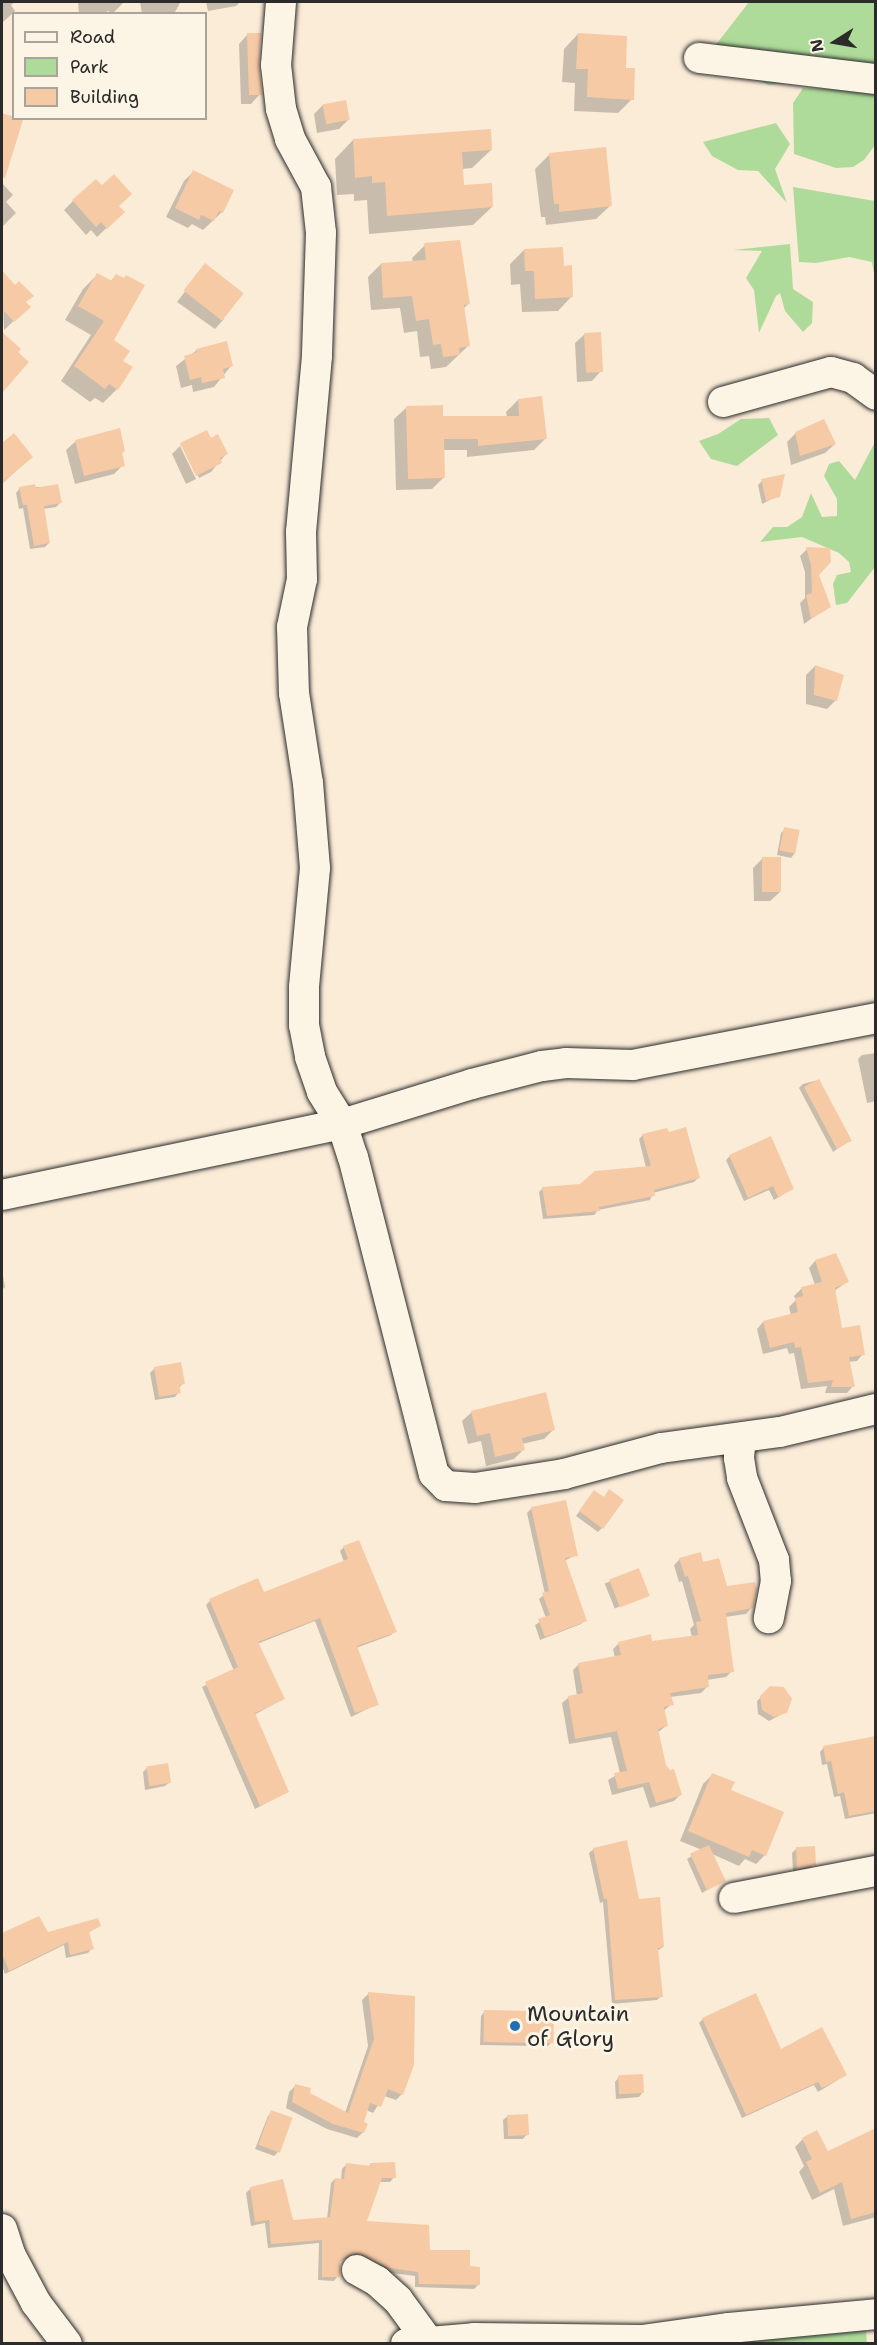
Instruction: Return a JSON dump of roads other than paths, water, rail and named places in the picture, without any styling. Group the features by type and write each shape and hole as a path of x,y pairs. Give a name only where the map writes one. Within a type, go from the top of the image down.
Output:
{"street":[{"path":"281,2 276,64 281,109 290,139 316,187 321,233 317,356 302,509 302,579 292,627 294,693 308,783 315,868 304,987 304,1025 310,1057 322,1092 342,1124 434,1474 446,1485 462,1489 522,1481 564,1474 661,1448 807,1427 876,1409"},
{"path":"699,58 876,79"},
{"path":"723,402 831,372 853,378 876,395"},
{"path":"2,1195 342,1124 472,1084 542,1066 566,1063 633,1065 876,1018"},
{"path":"741,1438 739,1458 742,1478 774,1560 776,1581 769,1618"},
{"path":"734,1898 876,1871"},
{"path":"2,2229 11,2256 36,2302 68,2343"},
{"path":"357,2270 376,2281 398,2300 417,2342 474,2338 642,2340 729,2328 876,2314"}],"place":[{"name":"Mountain of Glory","path":"515,2026"}]}
